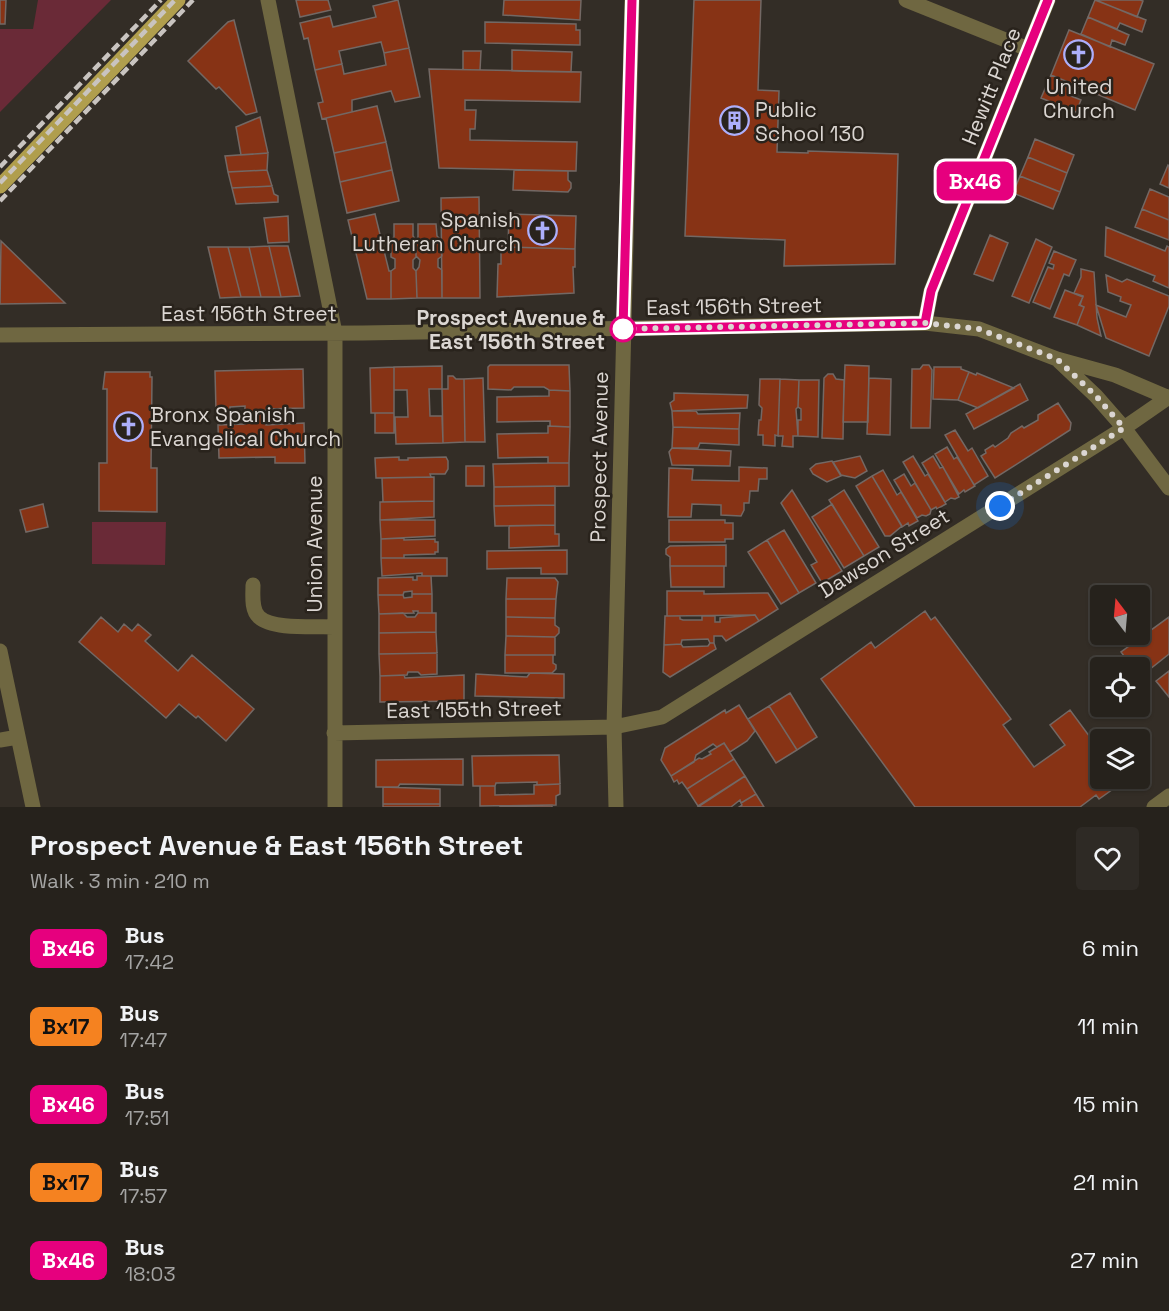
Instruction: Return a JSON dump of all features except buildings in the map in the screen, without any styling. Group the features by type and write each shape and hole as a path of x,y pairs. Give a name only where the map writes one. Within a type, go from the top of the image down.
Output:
{"main road":[{"path":"0,186 178,0"}],"street":[{"name":"Union Avenue","path":"268,0 335,333 334,807"},
{"name":"Prospect Avenue","path":"616,807 614,727 632,0"},
{"path":"906,0 1028,49"},
{"name":"Hewitt Place","path":"925,323 931,291 1048,0"},
{"name":"East 156th Street","path":"0,335 335,333 925,323 979,329 1057,359 1115,375 1169,398"},
{"path":"1057,359 1096,396 1124,428 1169,488"},
{"name":"Dawson Street","path":"614,727 662,717 1169,398"},
{"path":"253,585 254,607 258,617 270,624 334,627"},
{"path":"0,651 33,807"},
{"name":"East 155th Street","path":"334,734 614,727"},
{"path":"0,740 18,737"},
{"path":"1154,807 1169,796"}],"shaded area":[{"path":"38,0 111,0 0,112 0,29 33,29"},
{"path":"92,522 166,522 165,565 92,564"}],"railway":[{"path":"0,167 161,0"},
{"path":"0,183 175,0"},
{"path":"0,201 193,0"}],"bus line":[{"name":"Bx46","path":"632,0 623,329 925,323 931,291 1048,0"}],"place":[{"name":"United Church","path":"1079,55"},
{"name":"Public School 130","path":"734,121"},
{"name":"Spanish Lutheran Church","path":"542,231"},
{"name":"Prospect Avenue & East 156th Street","path":"623,329"},
{"name":"Bronx Spanish Evangelical Church","path":"129,426"}],"route":[{"path":"623,329 925,323 979,329 1057,359 1096,396 1124,428 1000,506"}]}
